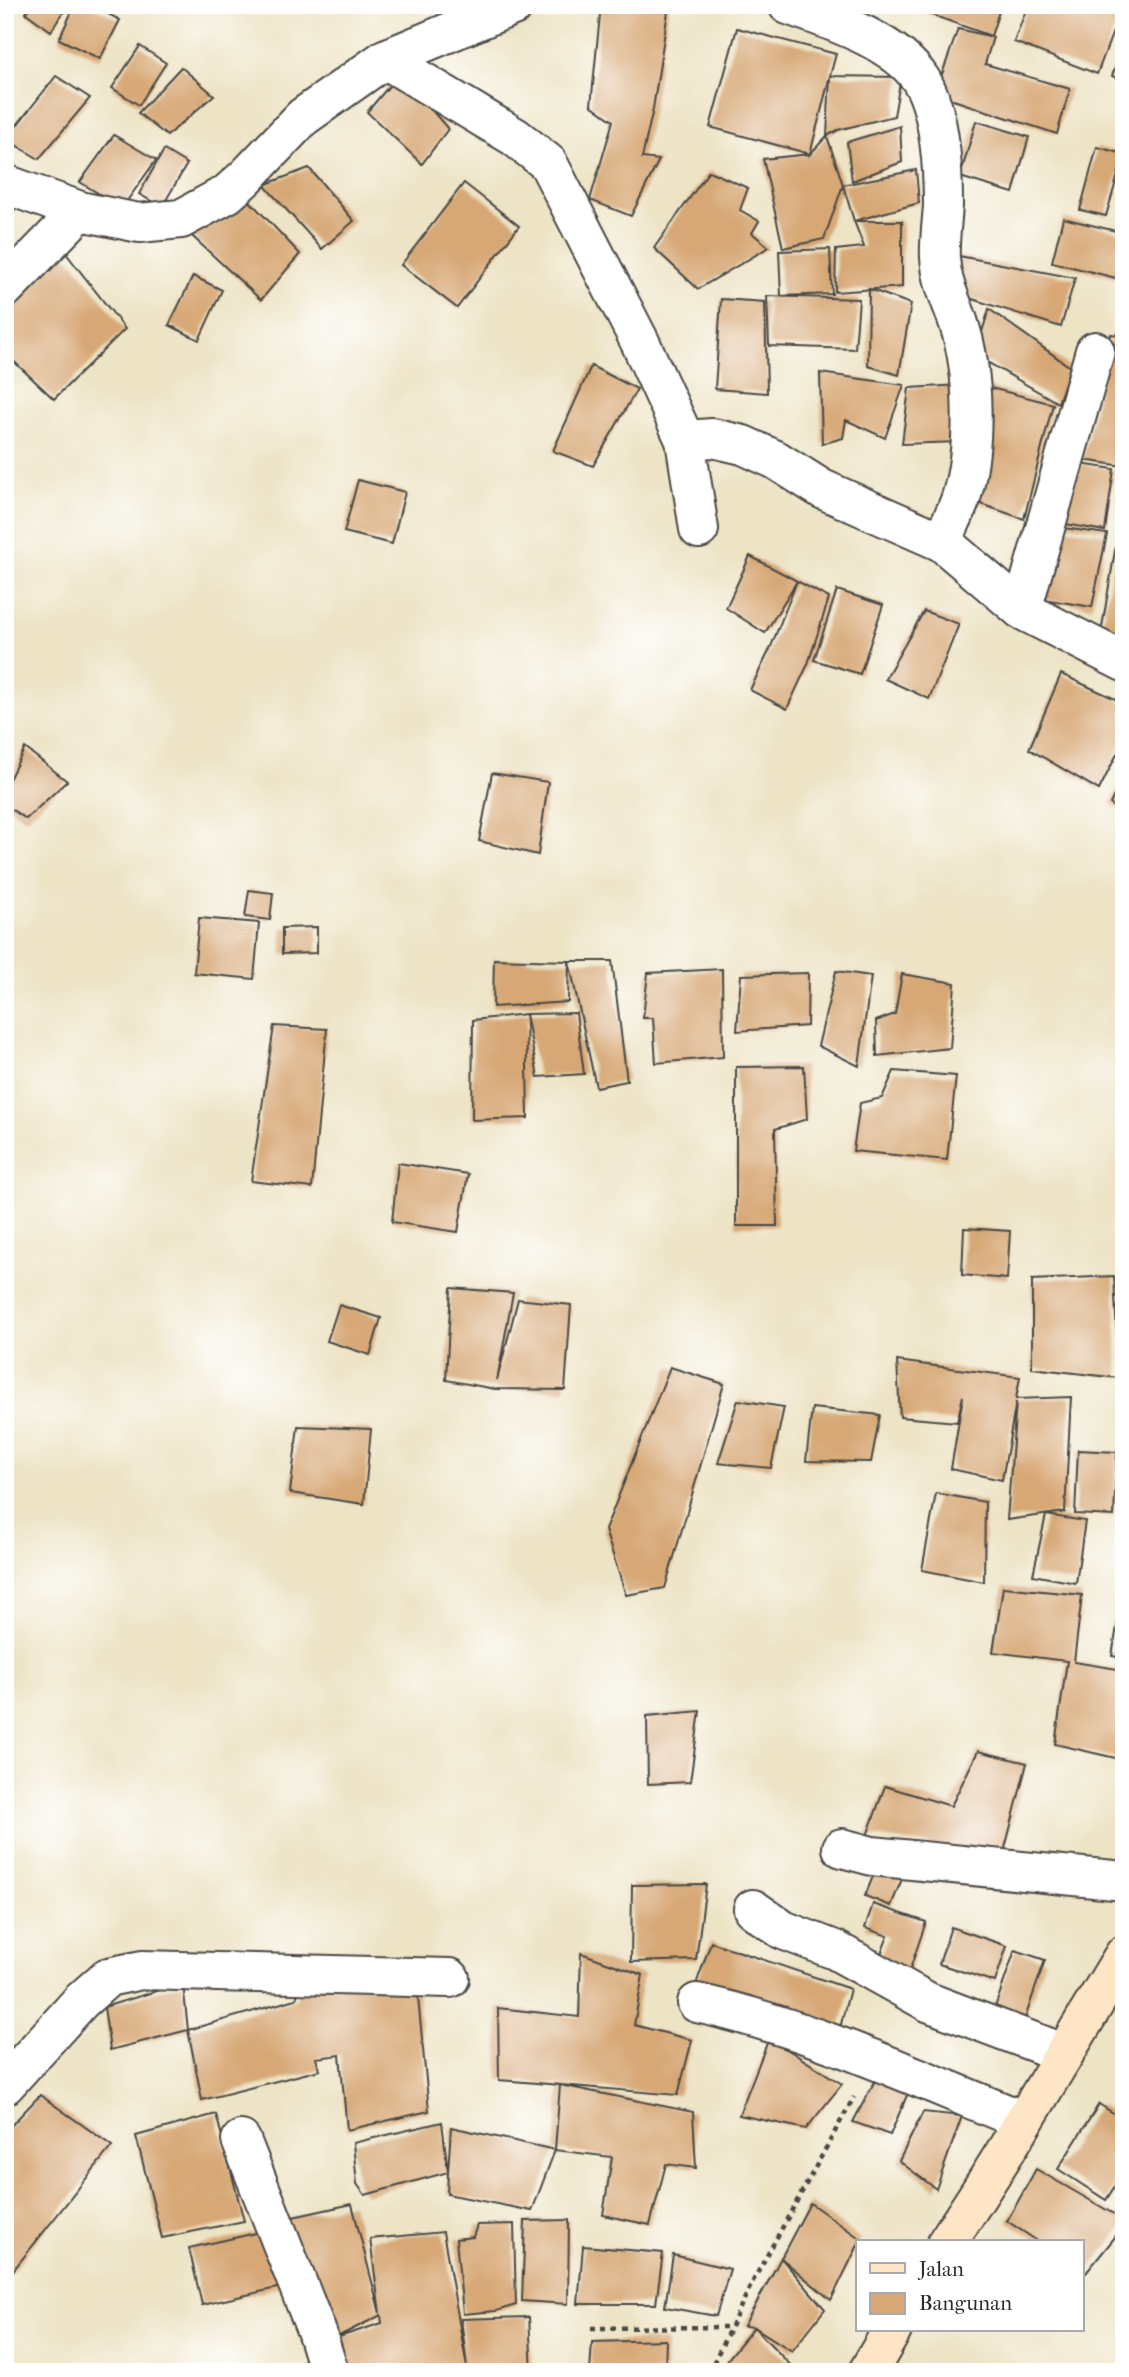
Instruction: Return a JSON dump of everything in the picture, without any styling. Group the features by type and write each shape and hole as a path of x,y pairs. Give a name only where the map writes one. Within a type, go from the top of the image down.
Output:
{"street":[{"path":"5,184 80,211 139,223 180,219 227,194 303,117 385,59 515,5"},
{"path":"788,5 870,37 920,79 933,114 943,180 940,257 944,288 959,323 968,361 972,401 970,438 961,498 942,542"},
{"path":"385,59 515,136 548,163 640,342 685,440 699,529"},
{"path":"5,288 80,211"},
{"path":"1022,610 1095,351"},
{"path":"685,440 713,438 743,444 776,460 822,489 942,542 1022,610 1124,662"},
{"path":"842,1848 872,1856 1124,1881"},
{"path":"753,1909 783,1930 835,1950 929,2002 1063,2053"},
{"path":"948,2240 994,2174 1063,2053 1124,1955"},
{"path":"5,2085 81,2001 108,1977 142,1970 450,1978"},
{"path":"697,2003 740,2013 875,2059 1024,2121"},
{"path":"242,2140 316,2330 329,2372"},
{"path":"868,2372 891,2332"}],"path":[{"path":"709,2372 753,2281 875,2059"},
{"path":"591,2328 730,2327"}],"building":[{"path":"5,5 14,5 7,16 5,15"},
{"path":"31,5 68,5 51,31 26,13"},
{"path":"75,5 91,5 120,20 100,59 59,39"},
{"path":"601,5 669,5 653,109 642,158 659,160 631,216 590,200 613,121 591,105"},
{"path":"904,5 1001,5 991,36"},
{"path":"1028,5 1124,5 1124,14 1120,13 1097,74 1014,42"},
{"path":"737,28 836,54 810,154 710,127"},
{"path":"958,29 993,37 985,64 1070,89 1057,134 935,94"},
{"path":"140,46 166,63 139,105 112,88"},
{"path":"1124,46 1124,81 1112,76"},
{"path":"181,67 214,95 167,136 138,113"},
{"path":"400,73 448,129 422,164 367,112"},
{"path":"56,76 90,98 39,159 6,139"},
{"path":"830,76 901,77 894,116 838,130 827,136"},
{"path":"976,121 1029,137 1013,193 960,177"},
{"path":"900,126 902,162 852,181 847,142"},
{"path":"114,135 156,160 122,208 80,182"},
{"path":"827,136 843,185 824,239 783,248 763,159 810,154"},
{"path":"1097,147 1124,154 1106,216 1080,210"},
{"path":"164,150 187,164 162,207 139,194"},
{"path":"309,168 354,221 322,249 264,185"},
{"path":"916,170 919,203 854,221 843,185"},
{"path":"709,171 748,188 740,210 759,221 752,233 769,247 698,289 654,248"},
{"path":"464,183 519,226 457,308 401,265"},
{"path":"246,197 300,254 261,300 192,236"},
{"path":"1063,218 1124,233 1124,245 1116,278 1052,262"},
{"path":"854,221 902,221 902,287 835,292 836,250 864,247"},
{"path":"830,249 832,294 781,296 779,251"},
{"path":"65,252 125,329 54,399 5,353 5,305"},
{"path":"959,256 1075,278 1061,327 947,291"},
{"path":"193,276 222,290 199,340 169,325"},
{"path":"869,289 911,304 899,375 868,366"},
{"path":"767,296 859,299 855,349 769,346"},
{"path":"721,299 765,302 767,393 715,389"},
{"path":"989,309 1070,367 1058,403 975,355"},
{"path":"1111,334 1124,336 1124,466 1083,460"},
{"path":"591,366 637,389 593,466 553,451"},
{"path":"820,373 904,385 885,438 846,420 843,438 822,444"},
{"path":"975,384 1053,404 1024,519 975,502"},
{"path":"961,385 958,442 902,444 909,388"},
{"path":"1067,462 1114,469 1105,531 1054,522"},
{"path":"358,480 405,492 392,544 344,532"},
{"path":"1049,526 1107,534 1092,607 1043,599"},
{"path":"1118,533 1124,534 1124,651 1099,645"},
{"path":"750,556 829,598 808,664 787,709 750,690 770,649 797,581 765,633 726,608"},
{"path":"837,590 883,605 860,674 814,660"},
{"path":"924,611 959,624 929,699 885,679"},
{"path":"1061,674 1124,703 1124,740 1099,790 1029,749"},
{"path":"25,748 67,781 26,819 5,805 5,787"},
{"path":"492,773 548,782 538,855 479,841"},
{"path":"1124,775 1124,813 1110,804"},
{"path":"249,890 273,893 270,920 245,917"},
{"path":"199,918 259,923 254,979 194,973"},
{"path":"317,927 317,953 282,954 282,928"},
{"path":"494,959 569,961 568,1002 493,1007"},
{"path":"569,961 612,961 627,1081 596,1087"},
{"path":"722,969 723,1057 656,1063 653,1018 643,1018 648,973"},
{"path":"836,971 871,976 859,1066 818,1046"},
{"path":"808,973 807,1026 737,1031 741,975"},
{"path":"902,974 955,983 950,1048 877,1056 876,1021 895,1014"},
{"path":"576,1013 584,1074 538,1077 526,1014"},
{"path":"526,1014 528,1118 472,1120 473,1020"},
{"path":"274,1026 327,1029 312,1188 251,1181"},
{"path":"804,1066 807,1119 775,1129 777,1226 736,1226 736,1067"},
{"path":"894,1071 956,1076 947,1160 853,1151 860,1103 882,1098"},
{"path":"398,1163 468,1174 458,1232 392,1222"},
{"path":"964,1228 1010,1231 1007,1279 962,1275"},
{"path":"1114,1276 1119,1378 1032,1368 1032,1280"},
{"path":"451,1288 513,1293 497,1380 518,1299 571,1305 565,1390 495,1389 446,1380"},
{"path":"339,1305 381,1318 370,1355 327,1341"},
{"path":"897,1361 1020,1377 1016,1399 1071,1397 1065,1512 1007,1520 1016,1402 1002,1480 951,1469 963,1396 957,1422 900,1417"},
{"path":"670,1367 724,1384 665,1588 626,1595 605,1530"},
{"path":"738,1400 784,1407 771,1468 718,1463"},
{"path":"812,1408 880,1415 871,1462 806,1461"},
{"path":"298,1426 371,1429 364,1504 290,1493"},
{"path":"1078,1450 1117,1452 1114,1516 1075,1514"},
{"path":"936,1493 985,1502 984,1582 922,1570"},
{"path":"1046,1515 1085,1521 1076,1583 1033,1575"},
{"path":"1003,1587 1082,1595 1074,1662 1124,1670 1124,1760 1055,1744 1067,1661 993,1652"},
{"path":"1124,1597 1124,1658 1112,1656"},
{"path":"700,1711 690,1782 648,1784 647,1716"},
{"path":"978,1751 1027,1763 1003,1856 867,1836 885,1786 951,1806"},
{"path":"876,1869 902,1879 891,1906 865,1896"},
{"path":"706,1884 696,1960 631,1962 632,1885"},
{"path":"873,1904 926,1922 908,1975 877,1964 888,1936 865,1928"},
{"path":"951,1927 1007,1946 995,1982 939,1964"},
{"path":"711,1942 850,1989 838,2036 693,1993"},
{"path":"1015,1950 1045,1960 1022,2027 992,2016"},
{"path":"581,1953 643,1975 634,2025 692,2040 678,2095 499,2080 498,2008 579,2017"},
{"path":"183,1983 188,2030 110,2050 104,2007"},
{"path":"301,1984 417,1987 429,2111 347,2130 340,2055 316,2058 320,2070 202,2100 188,2030 296,1999"},
{"path":"769,2038 842,2084 806,2129 739,2115"},
{"path":"879,2073 908,2093 890,2135 853,2122"},
{"path":"560,2085 693,2112 696,2168 666,2164 650,2225 603,2215 612,2157 555,2150"},
{"path":"40,2095 112,2146 11,2273 5,2268 5,2132"},
{"path":"1099,2104 1124,2120 1124,2172 1106,2200 1058,2169"},
{"path":"923,2112 962,2116 936,2189 899,2161"},
{"path":"216,2114 244,2221 162,2238 136,2136"},
{"path":"442,2122 448,2172 365,2195 357,2184 353,2143"},
{"path":"451,2127 555,2150 532,2211 447,2194"},
{"path":"1036,2169 1124,2220 1124,2226 1086,2273 1084,2240 1036,2240 1007,2221"},
{"path":"810,2203 861,2239 856,2240 856,2249 831,2300 781,2258"},
{"path":"352,2204 380,2313 370,2239 443,2232 467,2367 461,2319 529,2317 532,2372 343,2372 333,2339 284,2219","holes":["381,2315 382,2323 333,2339"]},
{"path":"569,2220 568,2304 522,2301 525,2221"},
{"path":"514,2224 516,2305 496,2311 463,2314 456,2239 473,2237 477,2225"},
{"path":"274,2229 286,2286 202,2305 189,2248"},
{"path":"583,2246 663,2253 656,2304 578,2304"},
{"path":"673,2255 730,2269 716,2316 665,2307"},
{"path":"781,2258 825,2309 792,2351 754,2327 744,2326"},
{"path":"754,2327 797,2372 719,2370"},
{"path":"666,2340 665,2372 590,2372 592,2342"}]}
